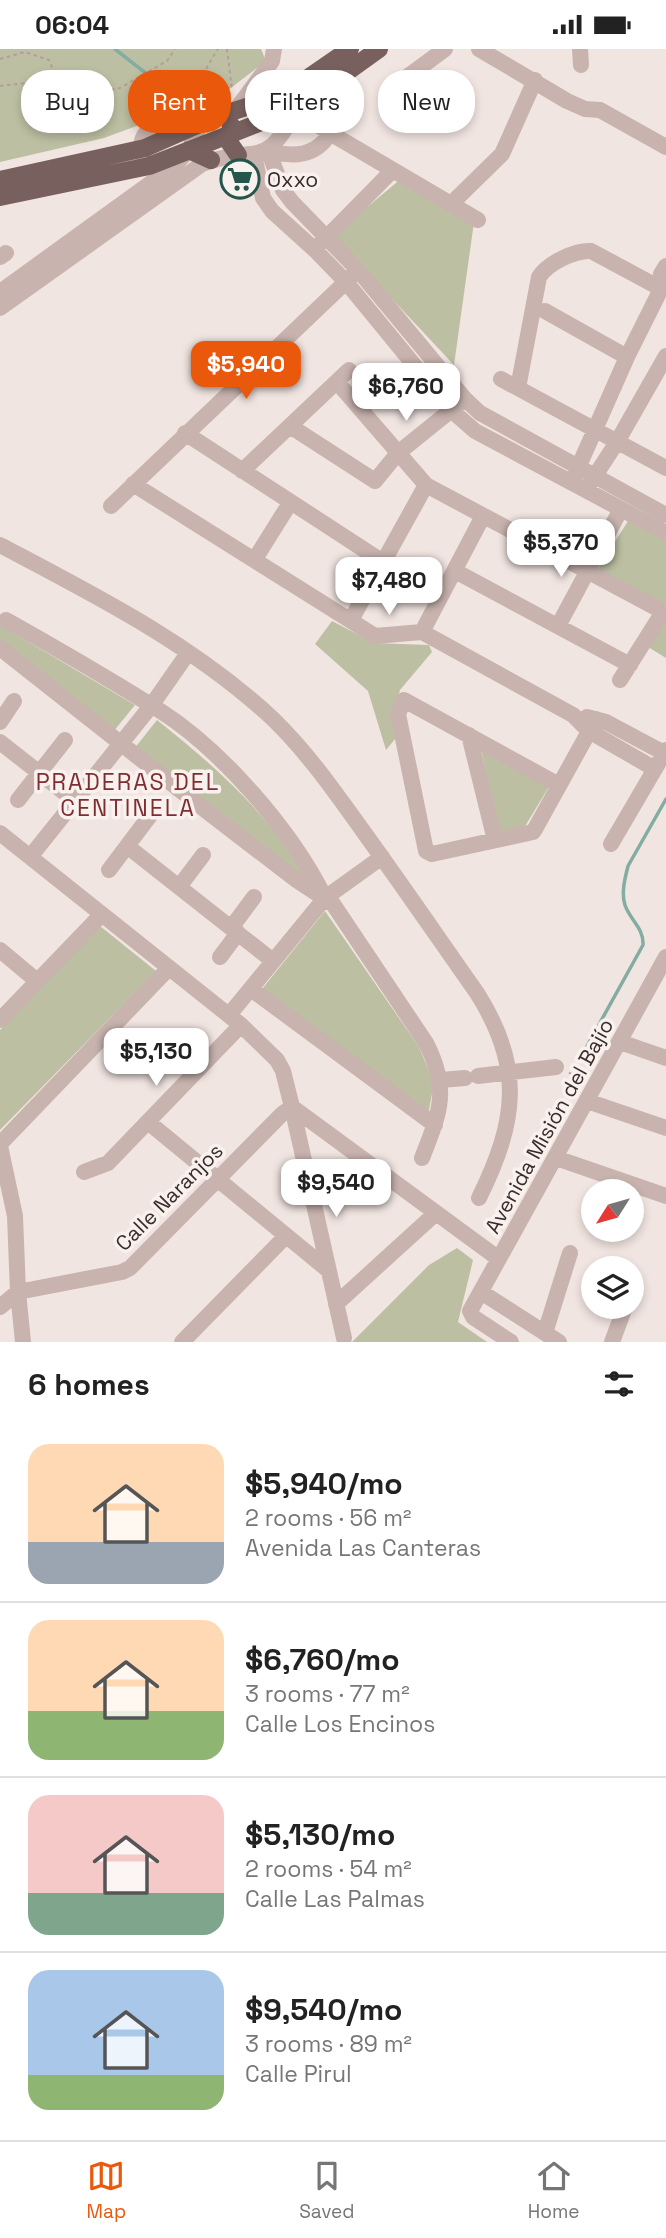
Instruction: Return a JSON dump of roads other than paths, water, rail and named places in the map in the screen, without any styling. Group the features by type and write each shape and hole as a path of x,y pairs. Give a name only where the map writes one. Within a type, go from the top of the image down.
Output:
{"main road":[{"path":"231,113 285,94 350,49"},
{"path":"349,70 379,49"},
{"path":"231,129 235,111"},
{"path":"142,158 184,133"},
{"path":"0,197 11,183 189,150 230,133 229,142 253,153"},
{"path":"189,150 211,160"}],"street":[{"path":"235,111 273,55 287,49"},
{"path":"416,70 445,49"},
{"path":"478,49 567,101 585,109 600,110 666,147"},
{"path":"452,203 502,154 535,80"},
{"path":"0,292 173,167 189,150 193,133"},
{"path":"253,153 284,133"},
{"path":"0,308 184,175 211,160 253,153 293,156 306,154 317,148 330,133 478,220"},
{"path":"253,153 292,202 358,270 465,399 490,421 583,479 621,509 666,533"},
{"path":"253,153 263,198 272,211 345,282 451,410 475,431 666,515"},
{"path":"315,250 388,175"},
{"path":"518,387 539,277 544,269 582,250 592,251 658,287"},
{"path":"583,479 595,429 627,356 658,295 661,274 666,266"},
{"path":"111,506 358,270"},
{"path":"545,310 627,356"},
{"path":"389,334 402,323"},
{"path":"583,479 617,442 659,384 666,356"},
{"path":"242,471 349,370"},
{"path":"502,379 666,468"},
{"path":"337,382 426,485 662,612 620,680"},
{"path":"290,426 376,481 398,453 465,399"},
{"path":"186,433 383,562"},
{"path":"133,484 375,636 422,632 593,725 665,752 611,844"},
{"path":"351,620 426,485"},
{"path":"255,559 290,503"},
{"path":"558,626 621,509"},
{"path":"422,632 483,516"},
{"path":"0,545 116,607 188,653 252,700 322,773 494,1019 503,1041 510,1073 511,1100 508,1120 489,1179 479,1198"},
{"path":"455,571 630,665"},
{"path":"6,620 151,706 190,734 256,797 311,870 325,898"},
{"path":"0,648 295,880 333,904 426,1043 436,1063 441,1080 435,1125 422,1158"},
{"path":"30,857 151,706 188,653"},
{"path":"559,785 404,700 398,714 426,851 432,854 533,832 593,725"},
{"path":"0,722 14,701"},
{"path":"593,725 655,769"},
{"path":"469,735 495,840"},
{"path":"18,800 65,740"},
{"path":"0,742 75,801"},
{"path":"109,870 152,813"},
{"path":"0,833 235,1020 277,1060 283,1071 292,1107 344,1338"},
{"path":"127,846 273,961"},
{"path":"179,887 203,855"},
{"path":"84,1172 108,1163 148,1122 235,1020 251,989 325,898 382,857"},
{"path":"220,957 254,897"},
{"path":"0,1020 102,914"},
{"path":"0,950 37,981"},
{"name":"Avenida Misión del Bajío","path":"511,1342 470,1314 620,1042 660,984 666,957"},
{"path":"23,1342 15,1216 0,1148 169,968"},
{"path":"251,989 435,1125"},
{"path":"620,1042 666,1058"},
{"path":"441,1080 556,1067"},
{"path":"587,1101 666,1128"},
{"path":"292,1107 499,1259"},
{"name":"Calle Naranjos","path":"18,1292 122,1272 130,1268 292,1107"},
{"path":"148,1122 328,1270"},
{"path":"555,1158 666,1196"},
{"path":"336,1304 436,1213"},
{"path":"182,1342 286,1236"},
{"path":"481,1292 552,1338 570,1253"},
{"path":"0,1307 18,1292"},
{"path":"612,1342 621,1319"}],"waterway":[{"path":"115,49 142,70"},
{"path":"581,1057 643,945 639,929 625,905 624,885 628,866 666,799"}],"place":[{"name":"Oxxo","path":"240,179"}],"district":[{"name":"PRADERAS DEL CENTINELA","path":"128,795"}]}
